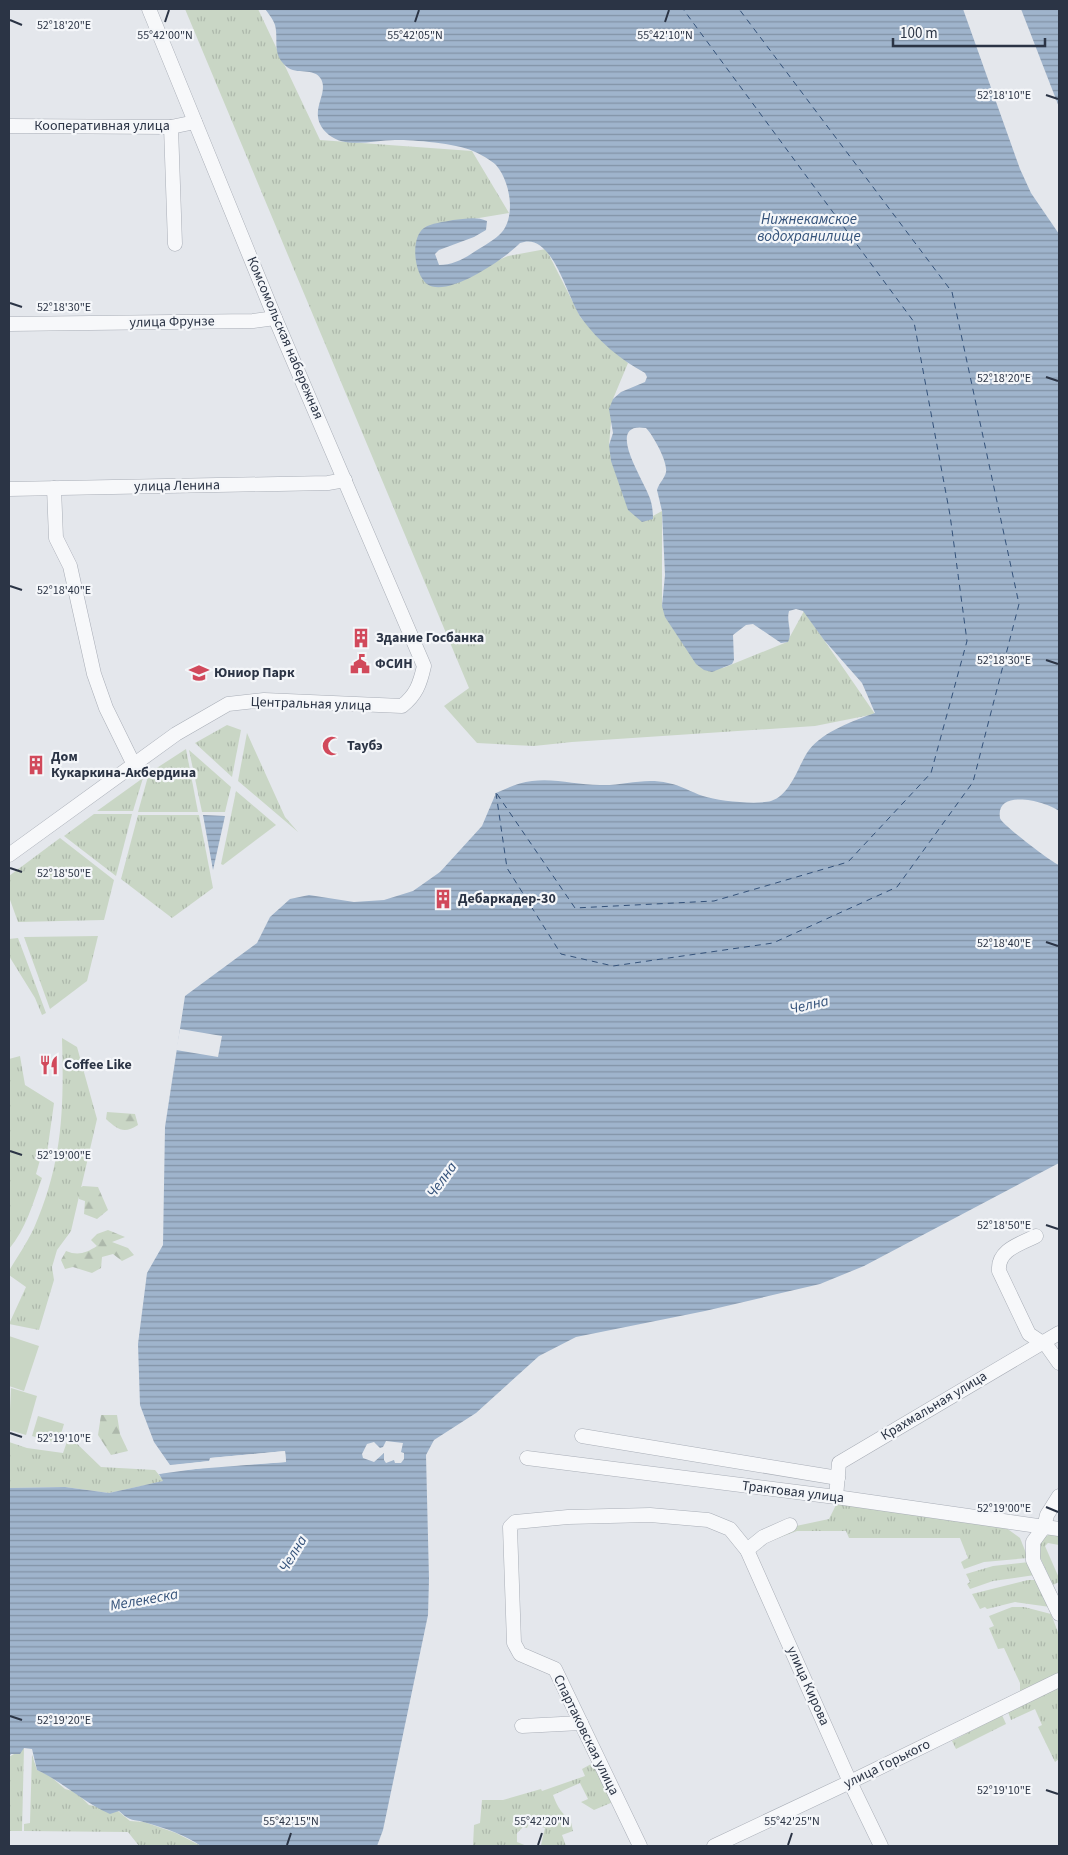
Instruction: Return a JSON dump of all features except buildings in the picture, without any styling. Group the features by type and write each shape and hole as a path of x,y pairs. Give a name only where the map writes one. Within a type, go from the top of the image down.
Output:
{"street":[{"name":"Комсомольская набережная","path":"149,9 275,318 424,666"},
{"name":"Кооперативная улица","path":"9,126 171,127 195,122"},
{"path":"171,127 175,244"},
{"name":"улица Фрунзе","path":"9,324 253,322 275,318"},
{"name":"улица Ленина","path":"9,489 328,483 345,480"},
{"path":"54,488 56,538 70,566 94,674 106,708 134,765"},
{"name":"Центральная улица","path":"9,855 176,734 228,704 264,700 402,706 414,697 420,685 424,666"},
{"path":"1036,1236 1006,1252 998,1264 998,1271 1024,1325 1030,1334 1051,1350 1059,1363"},
{"name":"Крахмальная улица","path":"836,1497 839,1463 1059,1333"},
{"path":"582,1436 838,1478"},
{"name":"Трактовая улица","path":"527,1458 836,1497 1059,1529"},
{"path":"1059,1496 1047,1515 1044,1527 1033,1542 1033,1560 1059,1614"},
{"name":"улица Кирова","path":"514,1643 510,1527 515,1522 568,1517 650,1515 708,1520 730,1529 747,1550 850,1782 881,1846"},
{"path":"747,1550 763,1537 790,1526"},
{"name":"Спартаковская улица","path":"514,1643 520,1654 555,1669 640,1846"},
{"name":"улица Горького","path":"714,1846 1059,1680"},
{"path":"522,1726 581,1723"}],"green space":[{"path":"185,9 258,9 320,140 472,151 509,213 425,227 436,287 508,256 546,249 581,318 628,363 613,399 609,445 642,522 662,511 662,606 723,668 787,642 804,611 875,714 815,726 534,746 477,743 444,706 469,688"},
{"path":"227,725 241,730 232,777 195,743"},
{"path":"247,733 285,817 298,832 238,781"},
{"path":"186,749 198,812 138,812 149,773"},
{"path":"189,750 231,787 225,812 202,812"},
{"path":"143,778 133,811 97,811"},
{"path":"236,791 276,825 223,865 221,864"},
{"path":"94,814 132,814 116,876 64,836"},
{"path":"138,815 199,815 213,888 172,918 121,879"},
{"path":"60,838 114,880 104,920 18,922 9,897 9,876"},
{"path":"98,936 87,981 50,1009 24,937"},
{"path":"18,938 46,1013 42,1015 35,998 9,956 9,939"},
{"path":"62,1038 77,1047 97,1119 71,1231 57,1250 52,1267 54,1280 39,1330 9,1324 26,1287 9,1275 9,1271 34,1228 51,1180 60,1134 62,1111"},
{"path":"20,1056 25,1085 54,1103 47,1153 42,1153 36,1174 42,1178 25,1224 9,1249 9,1059"},
{"path":"107,1112 135,1114 138,1125 121,1130 106,1119"},
{"path":"83,1186 98,1187 108,1210 97,1219 84,1214 85,1201 79,1199 78,1189"},
{"path":"108,1230 125,1237 112,1242 128,1248 134,1255 122,1261 113,1254 102,1257 101,1268 92,1273 73,1267 65,1269 61,1260 66,1251 82,1253 97,1246 91,1240 97,1234"},
{"path":"9,1336 39,1346 24,1391 9,1386"},
{"path":"11,1388 37,1396 26,1435 9,1430"},
{"path":"101,1415 117,1415 120,1434 128,1451 111,1455 98,1435"},
{"path":"38,1416 64,1424 58,1444 32,1436"},
{"path":"69,1436 101,1467 155,1470 164,1481 109,1493 65,1487 9,1488 9,1442 27,1448 63,1453"},
{"path":"837,1503 1002,1525 1020,1538 1028,1558 984,1562 964,1569 961,1562 968,1558 960,1538 849,1538 846,1531 797,1531 760,1545 796,1526 829,1519"},
{"path":"1051,1533 1059,1534 1059,1545 1048,1543 1045,1546 1059,1578 1059,1582 1053,1585 1040,1557 1041,1540"},
{"path":"1029,1562 1035,1575 993,1581 970,1589 967,1584 970,1582 966,1574 993,1566"},
{"path":"1028,1580 1038,1580 1050,1607 1015,1602 980,1609 972,1594"},
{"path":"1012,1607 1024,1607 1051,1614 1059,1635 1059,1677 1004,1702 1002,1700 1020,1692 1020,1683 1004,1648 998,1649 989,1628 994,1626 989,1616"},
{"path":"1059,1687 1059,1759 1055,1762 1038,1727 1042,1725 1035,1709 1011,1720 1008,1712"},
{"path":"1002,1715 1006,1724 956,1749 952,1741"},
{"path":"24,1748 22,1831 9,1831 9,1757"},
{"path":"32,1755 37,1770 50,1776 65,1789 76,1792 89,1805 118,1811 130,1821 144,1822 176,1833 201,1846 139,1846 128,1832 24,1831 24,1824 30,1823"},
{"path":"593,1763 613,1802 594,1810 581,1802 588,1799 580,1783 553,1795 558,1807 570,1820 572,1826 573,1831 562,1835 566,1846 541,1845 545,1828 529,1823 527,1828 523,1827 517,1833 517,1842 527,1846 473,1846 474,1825 480,1823 482,1800 503,1800 541,1789 542,1791 585,1776 582,1769"}],"water":[{"path":"265,9 963,9 1020,169 1031,193 1059,234 1059,811 1053,807 1033,801 1013,800 1005,803 1001,809 1000,818 1027,843 1059,865 1059,1163 864,1266 820,1284 705,1311 576,1337 539,1356 476,1413 434,1440 426,1455 428,1615 383,1830 377,1846 201,1846 188,1838 168,1830 130,1819 119,1811 110,1814 100,1809 37,1770 32,1749 24,1748 20,1754 11,1754 9,1757 9,1488 65,1487 109,1493 163,1481 159,1474 171,1471 286,1462 285,1451 210,1458 210,1461 170,1465 154,1442 140,1405 138,1344 147,1273 163,1245 165,1127 185,996 257,943 270,917 290,899 309,895 354,902 384,900 413,891 440,872 482,826 496,793 509,787 541,780 600,785 659,781 703,796 718,799 737,802 771,801 789,786 805,756 815,743 839,727 875,713 862,683 824,640 803,611 796,609 789,611 790,634 788,642 781,643 753,624 746,625 733,635 734,660 732,664 712,672 704,670 696,664 665,617 662,606 665,575 662,511 657,490 666,472 665,462 656,442 646,428 634,428 628,433 629,453 649,496 652,507 653,519 642,522 628,510 611,461 609,445 613,433 609,409 613,399 621,392 645,382 647,377 645,373 610,349 588,327 576,309 550,256 542,247 532,242 520,243 490,267 462,282 436,287 427,284 419,272 415,256 415,247 420,233 430,225 453,220 474,218 487,221 486,230 474,237 439,250 435,254 439,265 453,263 462,259 496,238 506,225 510,208 508,189 501,172 496,165 485,157 456,146 435,142 403,140 352,143 344,142 329,135 318,120 319,105 323,92 321,79 314,73 295,71 282,62 276,47 275,25","holes":["386,1441 403,1443 401,1452 404,1453 404,1459 401,1463 395,1463 394,1460 386,1463 384,1453 374,1462 363,1458 362,1454 367,1444 374,1442 380,1448 383,1447"]},
{"path":"1021,9 1059,9 1059,107"},
{"path":"203,815 225,816 213,870"}],"pier":[{"path":"180,1029 222,1036 218,1057 176,1050"},
{"path":"285,1451 286,1462 210,1467 159,1474 157,1472 210,1465 284,1460 283,1454 212,1460 210,1463 170,1468 167,1466 209,1461 210,1458"}],"ferry route":[{"path":"497,794 575,908 714,901 848,862 931,773 967,641 950,515 914,322 683,9"},
{"path":"496,793 507,868 561,954 613,966 773,943 897,887 973,782 1019,604 952,292 739,9"}],"place":[{"name":"Здание Госбанка","path":"361,638"},
{"name":"ФСИН","path":"360,664"},
{"name":"Юниор Парк","path":"199,673"},
{"name":"Таубэ","path":"332,746"},
{"name":"Дом Кукаркина-Акбердина","path":"36,765"},
{"name":"Дебаркадер-30","path":"443,899"},
{"name":"Coffee Like","path":"49,1065"}],"water label":[{"name":"Нижнекамское водохранилище","path":"809,228"},
{"name":"Челна","path":"809,1005"},
{"name":"Челна","path":"442,1180"},
{"name":"Челна","path":"293,1554"},
{"name":"Мелекеска","path":"144,1600"}]}
